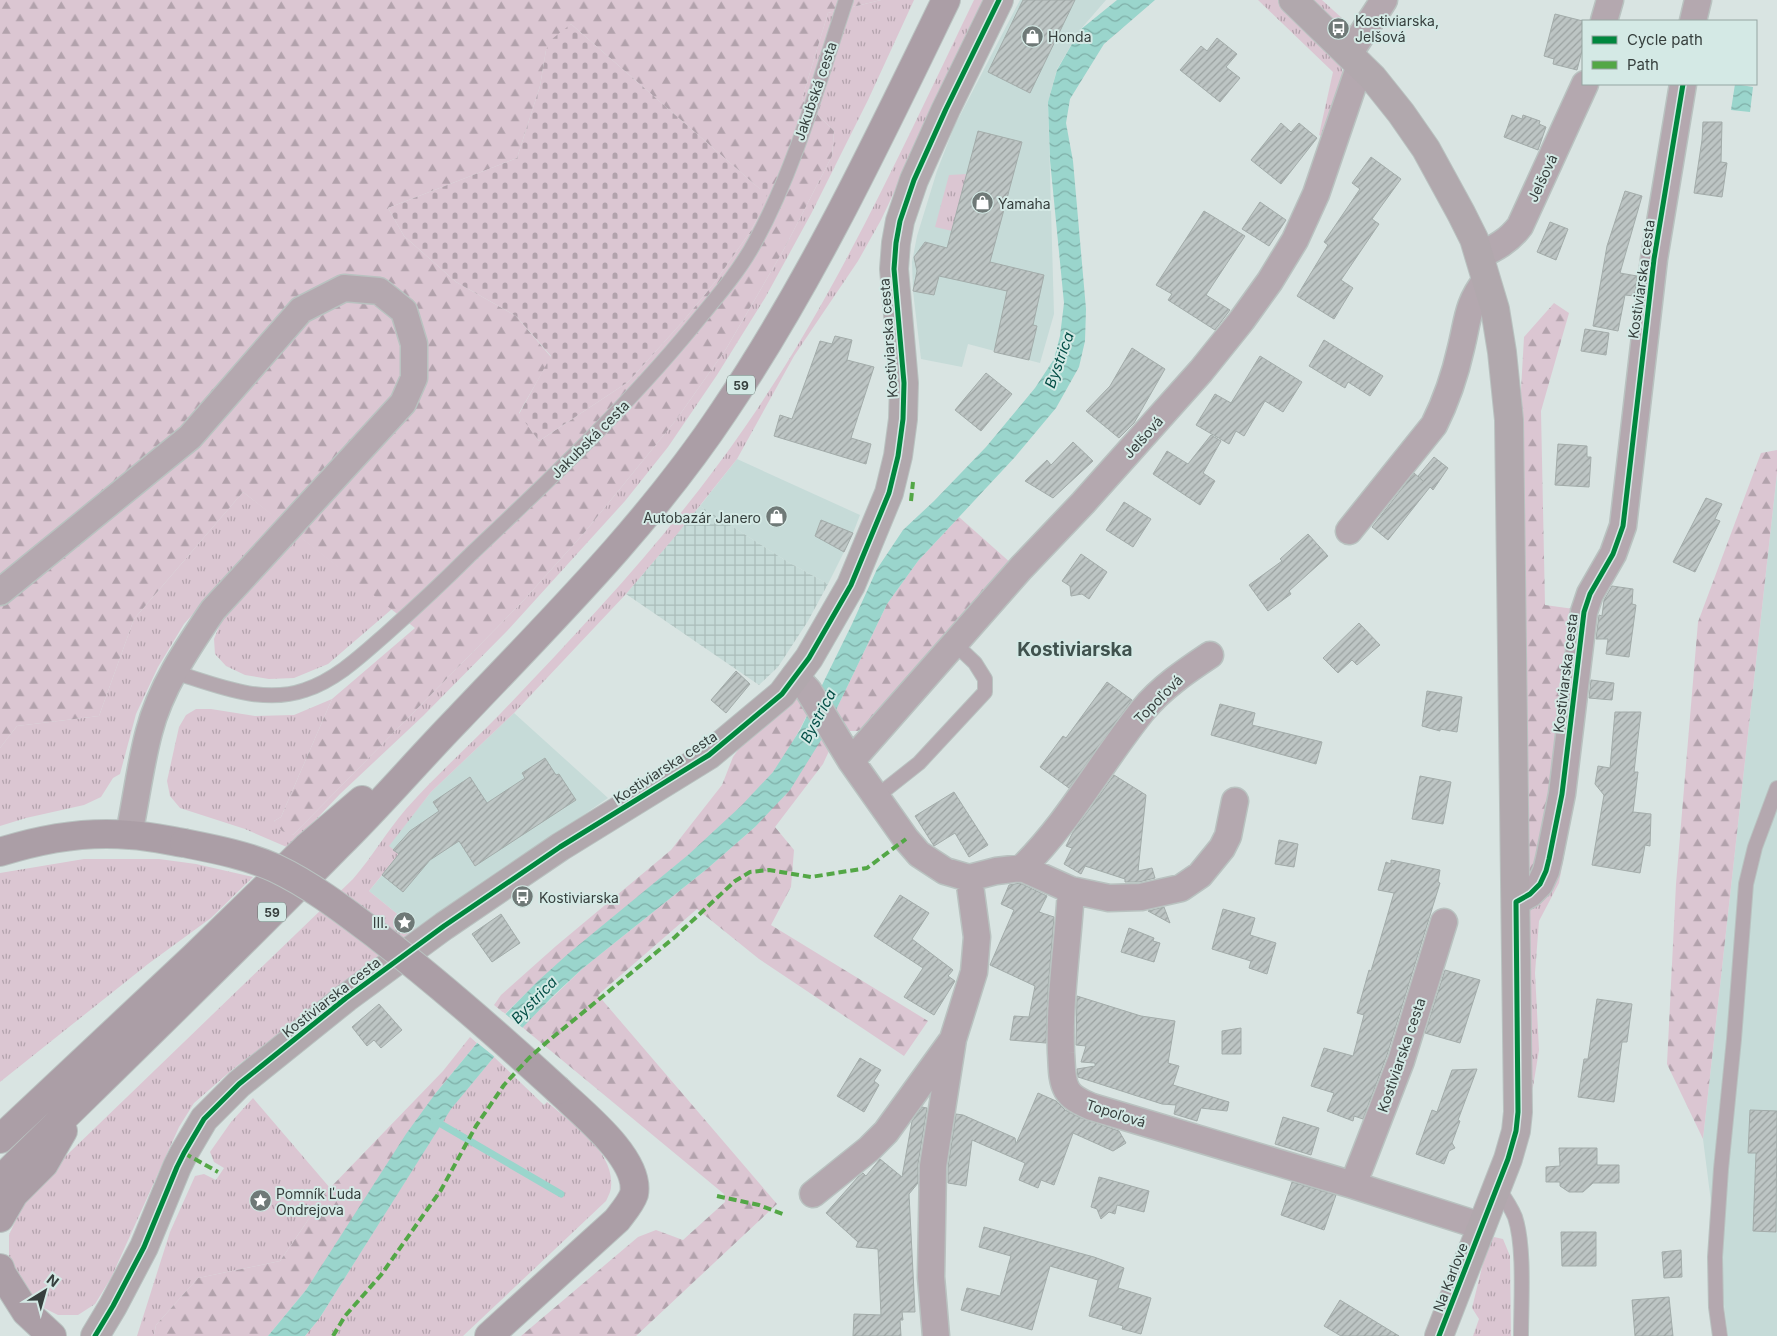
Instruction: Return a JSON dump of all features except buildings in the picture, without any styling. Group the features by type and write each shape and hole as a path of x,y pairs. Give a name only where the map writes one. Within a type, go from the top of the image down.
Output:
{"main road":[{"name":"59","path":"0,1180 341,843 599,570 653,507 724,411 757,359 832,230 946,0"},
{"name":"59","path":"0,1139 195,956 307,847 460,716"},
{"path":"0,852 70,836 129,834 230,852 274,868 308,886 340,907 408,959 508,1045 597,1127 625,1158 633,1173 634,1193 628,1206 617,1220 489,1336"},
{"path":"0,1218 14,1194 44,1164 79,1103"},
{"path":"0,1268 26,1312 52,1336"},
{"path":"0,1299 26,1312"}],"street":[{"name":"Kostiviarska cesta","path":"95,1336 144,1247 180,1160 204,1119 239,1084 346,998 444,926 560,847 709,755 782,694 802,683 822,637 851,585 889,493 899,447 903,420 904,383 894,269 899,228 914,180 999,0"},
{"path":"1293,0 1373,78 1401,113 1426,149 1474,239 1495,309 1510,420 1518,1112 1516,1131 1511,1150 1481,1226 1344,1182"},
{"name":"Jelšová","path":"851,761 1021,568 1083,503 1201,371 1264,289 1295,240 1316,194 1355,60 1384,0"},
{"path":"1604,20 1610,0"},
{"path":"1693,20 1698,0"},
{"name":"Jelšová","path":"1483,268 1520,226 1585,85"},
{"name":"Kostiviarska cesta","path":"1516,902 1530,894 1540,884 1546,871 1562,794 1584,612 1590,594 1613,554 1623,526 1654,259 1683,85"},
{"path":"1350,531 1434,426 1444,406 1461,349 1469,308 1478,290 1483,268"},
{"path":"0,592 190,437 302,310 344,288 379,291 404,311 414,344 414,378 403,403 213,610 192,641 174,672 156,710 149,732 129,834"},
{"name":"Topoľová","path":"1022,868 1055,832 1143,710 1165,688 1210,654"},
{"path":"802,683 851,761 906,839 919,854 945,871 969,878 996,871 1022,868 1071,890 1109,898 1141,898 1181,888 1200,875 1222,848 1228,836 1235,801"},
{"path":"936,1336 931,1277 933,1166 954,1039 974,972 977,937 969,878"},
{"name":"Topoľová","path":"1071,890 1060,1028 1064,1083 1068,1092 1092,1107 1344,1182"},
{"name":"Kostiviarska cesta","path":"1344,1182 1401,1061 1444,922"},
{"path":"813,1194 869,1149 886,1132 954,1039"},
{"name":"Na Karlove","path":"1439,1336 1481,1226"}],"lane":[{"name":"Jakubská cesta","path":"174,672 232,690 275,697 306,690 335,675 366,651 422,602 583,447 662,364 732,276 754,245 789,171 846,0"},
{"path":"876,797 919,763 985,692 985,679 975,663 955,644"},
{"path":"1720,1336 1716,1307 1715,1257 1746,884 1755,847 1777,788"},
{"path":"1497,1188 1508,1201 1515,1219 1520,1252 1521,1336"}],"shaded area":[{"path":"1020,0 1106,0 1080,30 1057,69 1048,102 1054,314 1040,363 968,344 962,367 921,359 913,291 912,262 917,236 937,171 954,127"},
{"path":"737,459 860,515 853,533 821,520 815,536 844,552 828,584 788,562 700,506"},
{"path":"1777,473 1777,1336 1728,1336 1703,1139"},
{"path":"700,506 788,562 828,584 808,621 778,667 759,685 626,594"},
{"path":"514,713 608,798 417,930 369,891 399,855 388,846 431,792"}],"green space":[{"path":"0,0 881,0 828,13 802,99 834,131 832,156 783,251 726,349 676,420 584,533 523,601 293,835 282,831 274,821 281,817 332,699 415,628 243,492 134,619 99,716 17,726 0,748","holes":["571,24 761,190 757,219 750,232 715,282 684,320 628,382 539,441 519,413 551,357 516,316 456,282 404,236 388,208 517,158 540,86 546,50"]},
{"path":"881,0 914,0 868,100 811,214 765,298 717,375 668,447 625,501 507,631 423,716 340,794 289,848 245,829 180,808 170,796 167,781 179,727 186,715 196,709 211,709 255,716 294,715 332,699 281,817 274,821 293,835 523,601 584,533 676,420 726,349 783,251 832,156 834,131 802,99 828,13"},
{"path":"974,0 985,0 881,220 858,261 794,356 737,459 626,594 514,713 431,792 389,846 399,854 369,891 417,930 233,1069 194,1103 179,1127 111,1278 95,1304 78,1315 58,1315 36,1304 9,1260 9,1235 22,1206 42,1179 353,879 406,809 566,644 660,539 745,427 810,325 868,218"},
{"path":"1258,0 1278,0 1340,63 1344,76 1325,138 1319,135 1333,72"},
{"path":"1310,0 1322,0 1355,30 1348,31 1335,23"},
{"path":"571,24 760,189 765,177 772,181 750,232 715,282 684,320 628,382 539,441 519,414 551,356 516,316 456,282 404,236 388,208 517,158 540,86 546,50 552,39"},
{"path":"967,174 952,231 935,227 949,175"},
{"path":"1554,303 1569,313 1541,411 1545,605 1574,609 1551,811 1536,868 1524,884 1517,460 1524,337"},
{"path":"1777,450 1777,473 1703,1139 1667,1064 1676,884 1698,622 1761,453"},
{"path":"243,492 278,519 184,624 158,667 136,714 120,774 113,778 101,797 84,805 0,826 0,748 17,726 99,716 134,619"},
{"path":"959,517 1012,564 870,727 857,731 847,731 835,712 887,604 918,561"},
{"path":"298,535 392,609 328,664 294,678 269,679 245,675 226,666 215,654 214,639 223,617"},
{"path":"798,696 808,713 778,765 747,802 701,845 559,963 505,1014 494,1005 501,995 556,946 671,850 722,785 733,757 743,743"},
{"path":"823,737 829,751 823,764 775,827 794,850 791,887 771,925 928,1021 904,1056 759,959 697,909 598,995 777,1204 636,1336 521,1336 638,1237 656,1230 683,1240 725,1202 724,1194 522,1027 582,969 708,868 755,827"},
{"path":"1564,823 1570,823 1559,883 1539,921 1535,973 1539,1050 1533,1087 1527,1096 1525,918 1550,879"},
{"path":"84,859 159,859 196,864 253,877 211,918 148,964 0,1082 0,873"},
{"path":"470,1037 477,1043 435,1094 306,1290 268,1336 154,1336 156,1325 198,1278 280,1261 330,1188 443,1071"},
{"path":"494,1057 544,1105 547,1102 590,1139 599,1150 606,1161 610,1174 611,1189 606,1201 463,1336 305,1336 319,1319 451,1108"},
{"path":"253,1098 330,1188 280,1261 198,1278 156,1325 154,1336 137,1336 170,1232 195,1176 204,1174 216,1180 224,1168 214,1162 210,1152 231,1122"},
{"path":"1494,1237 1503,1239 1510,1256 1511,1336 1473,1336 1479,1319 1472,1308 1487,1247"}],"water":[{"name":"Bystrica","path":"1117,0 1155,0 1104,44 1070,99 1066,123 1073,161 1086,309 1085,341 1079,367 1056,408 1015,457 918,561 887,604 823,737 790,790 755,827 708,868 582,969 494,1057 451,1109 319,1319 305,1336 268,1336 306,1290 406,1134 435,1094 477,1043 538,981 569,953 688,855 741,806 773,772 800,730 877,569 903,530 986,447 1035,388 1054,359 1060,336 1064,303 1050,160 1048,102 1057,70 1080,30"},
{"path":"1735,85 1753,87 1750,112 1731,110"}],"pier":[{"path":"503,1012 524,1029 496,1058 475,1041"}],"waterway":[{"path":"434,1120 561,1194"}],"marked path":[{"path":"911,501 913,482"},
{"path":"333,1336 345,1316 381,1275 441,1190 476,1126 504,1085 547,1042 675,937 735,881 750,872 769,870 811,877 867,868 906,839"},
{"path":"184,1153 218,1172"},
{"path":"717,1196 759,1205 785,1215"}],"cycle path":[{"path":"95,1336 144,1247 184,1153 204,1119 239,1084 346,998 444,926 560,847 709,755 782,694 809,658 851,585 889,493 898,456 903,419 904,383 894,269 900,221 914,180 999,0"},
{"path":"1439,1336 1508,1159 1516,1131 1518,1112 1516,902 1530,894 1540,884 1546,871 1562,794 1584,612 1590,594 1613,554 1623,526 1654,259 1683,85"}],"place":[{"name":"Kostiviarska, Jelšová","path":"1339,28"},
{"name":"Honda","path":"1032,36"},
{"name":"Yamaha","path":"982,203"},
{"name":"Autobazár Janero","path":"777,517"},
{"name":"Kostiviarska","path":"523,897"},
{"name":"III.","path":"404,922"},
{"name":"Pomník Ľuda Ondrejova","path":"260,1201"}],"district":[{"name":"Kostiviarska","path":"1075,649"}]}
